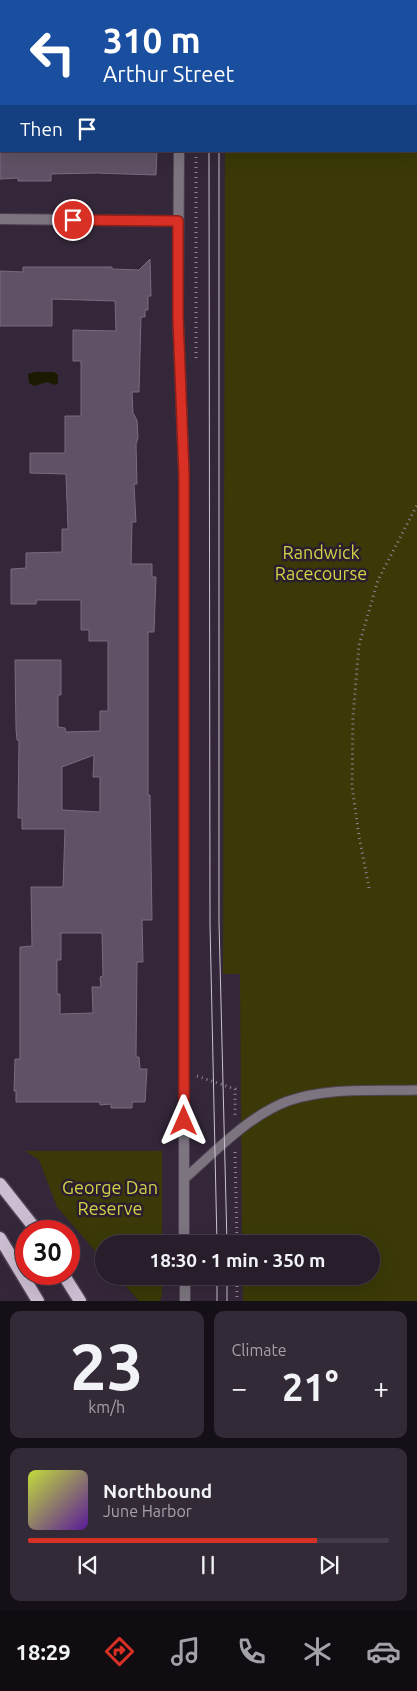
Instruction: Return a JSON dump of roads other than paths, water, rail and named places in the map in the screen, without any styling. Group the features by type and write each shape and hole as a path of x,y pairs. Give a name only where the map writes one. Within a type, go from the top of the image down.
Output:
{"main road":[{"path":"0,1184 28,1220"},
{"path":"0,1238 38,1301"},
{"path":"70,1285 80,1301"}],"street":[{"path":"179,152 178,318 184,475 184,1235"},
{"path":"0,219 178,221"},
{"path":"185,1285 185,1301"}],"lane":[{"path":"184,1179 235,1134 269,1110 288,1102 337,1091 417,1090"}],"tram line":[{"path":"209,152 210,924 217,1235"},
{"path":"219,152 219,922 227,1235"},
{"path":"217,1285 217,1301"},
{"path":"227,1285 227,1301"}],"park label":[{"name":"Randwick Racecourse","path":"321,562"},
{"name":"George Dan Reserve","path":"110,1197"}]}
